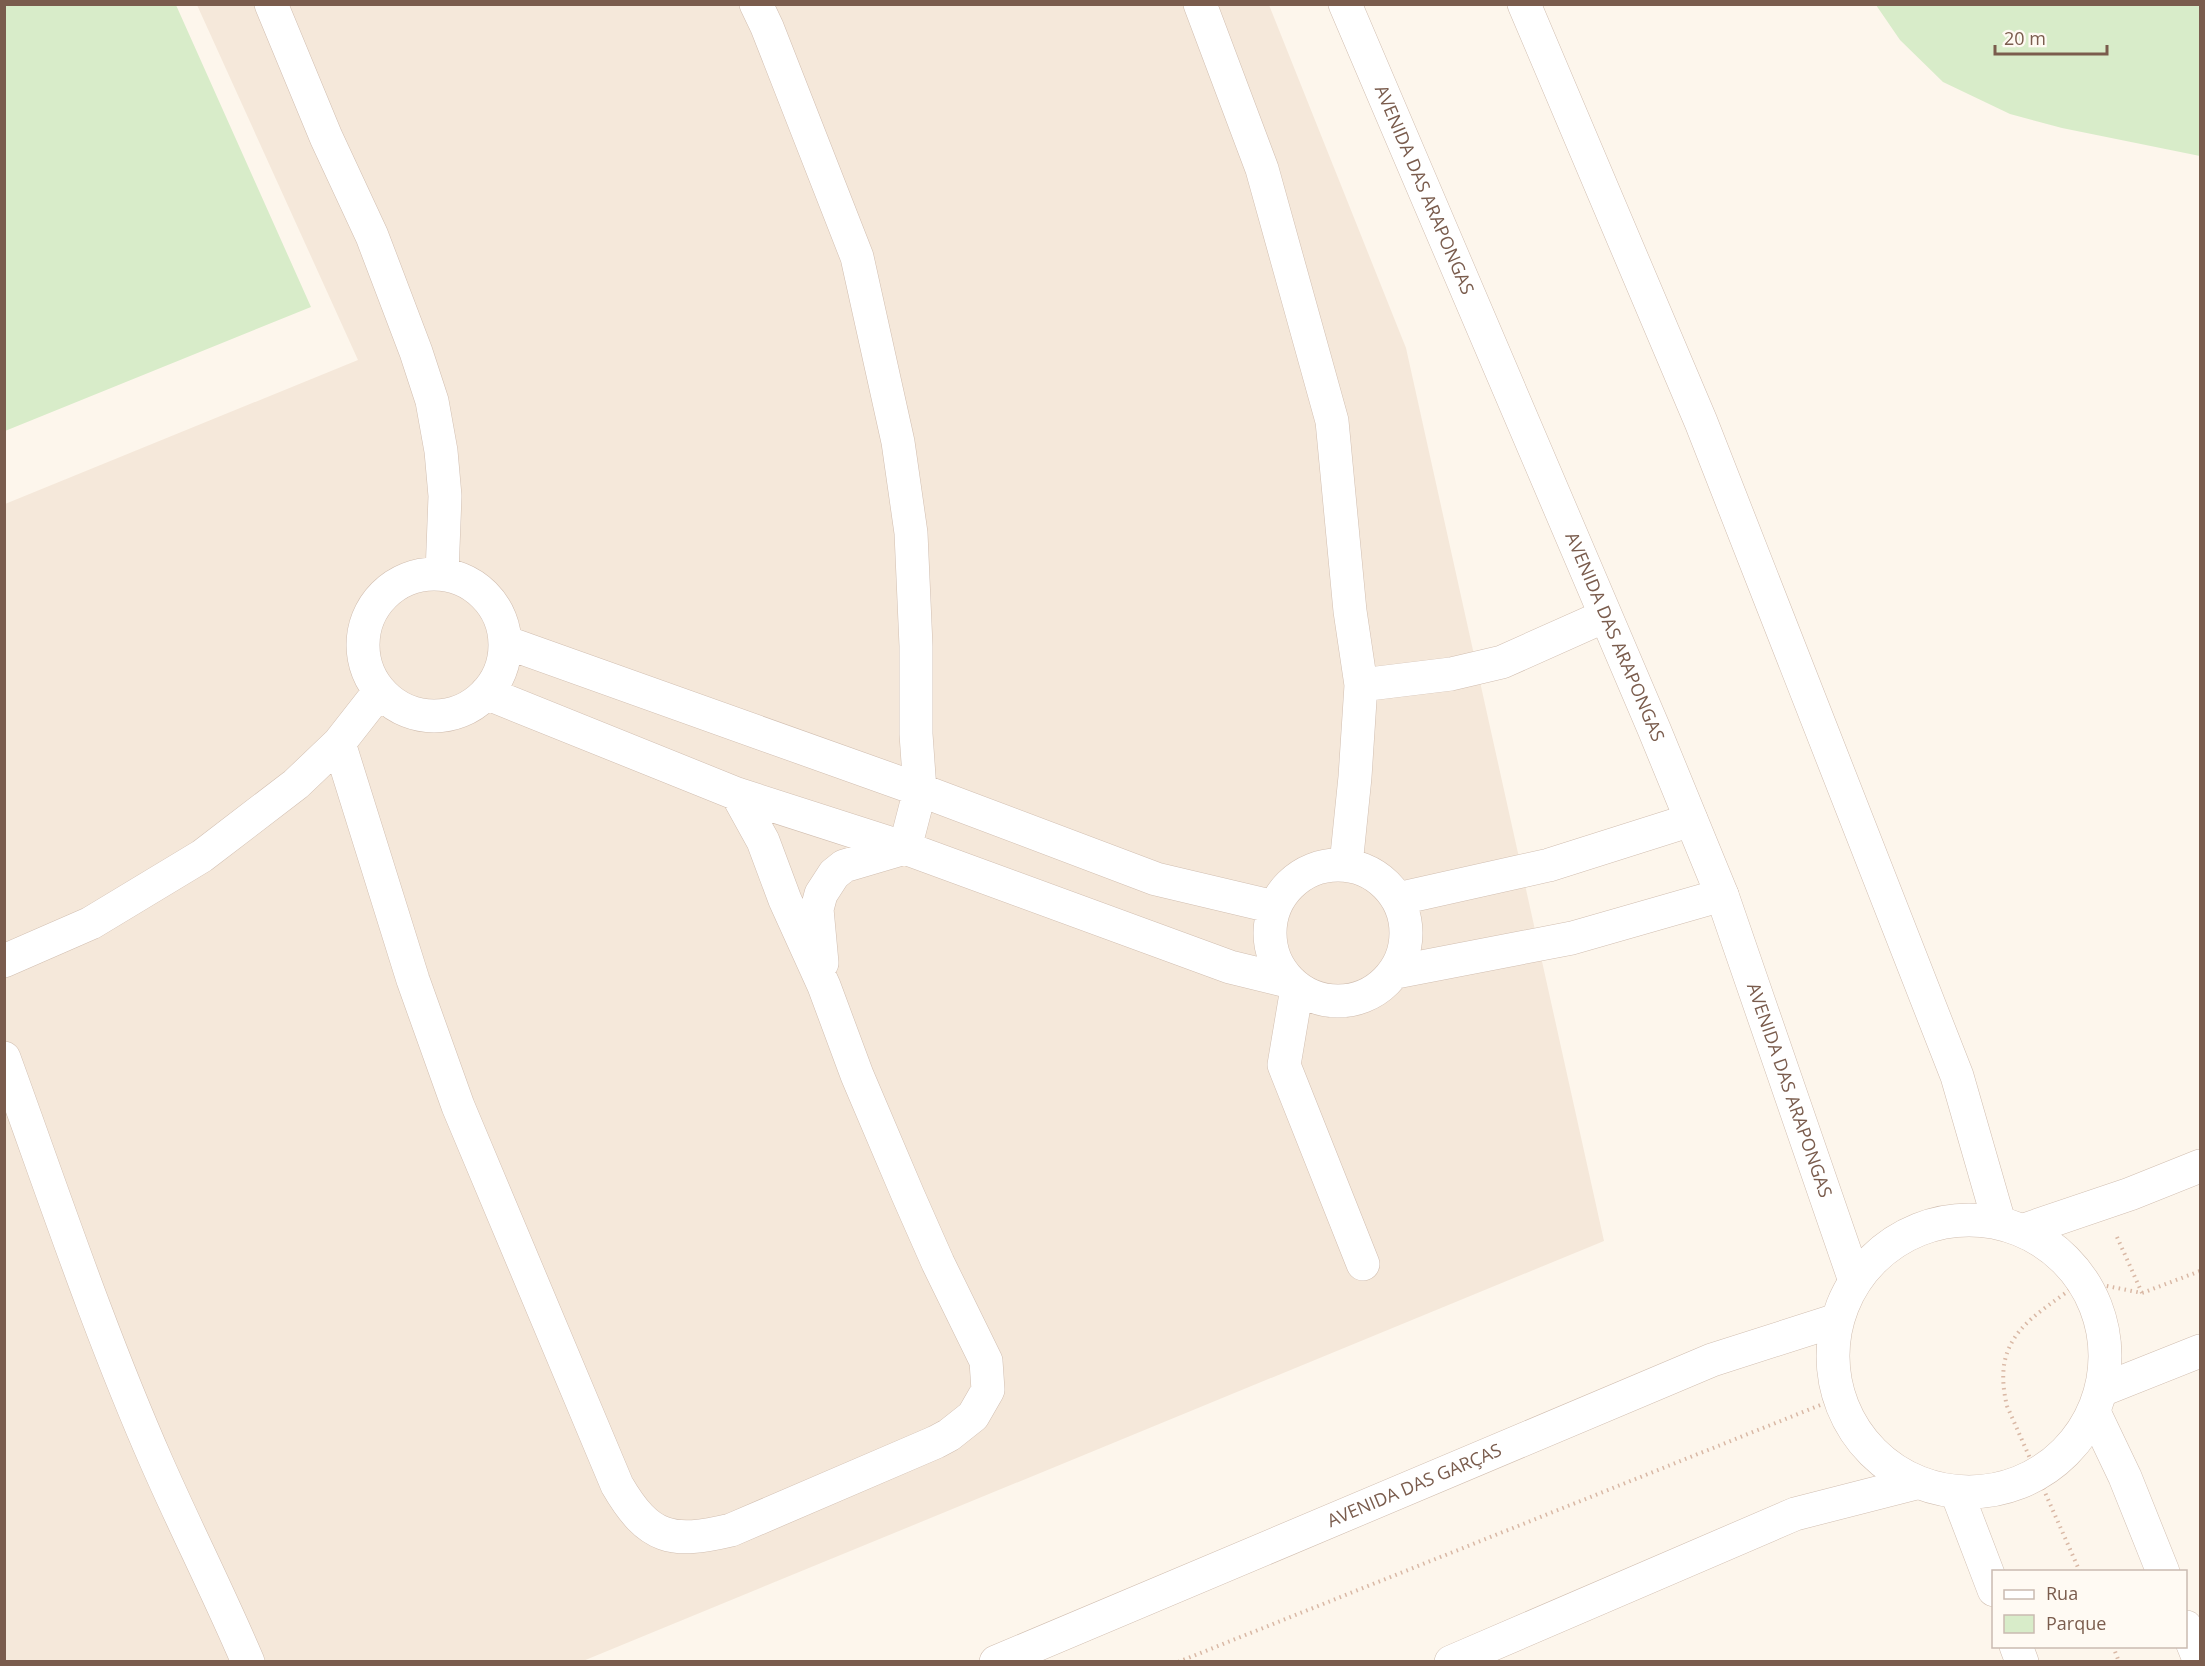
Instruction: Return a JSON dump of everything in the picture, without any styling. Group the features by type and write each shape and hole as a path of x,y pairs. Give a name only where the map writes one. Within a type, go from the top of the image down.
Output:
{"street":[{"path":"271,4 326,137 372,236 432,401 441,451 445,496 442,574"},
{"path":"756,4 857,257 898,442 911,533 916,646 916,734 920,790 905,848"},
{"path":"1200,4 1262,169 1332,421 1350,611 1361,685 1346,865"},
{"name":"AVENIDA DAS ARAPONGAS","path":"1345,4 1722,895 1855,1281"},
{"path":"1524,4 1701,422 1957,1076 2011,1226 2057,1251 2082,1281 2099,1314 2106,1352 2098,1401 2070,1448 2037,1474 1998,1489 1957,1492 1916,1483 1882,1463 1856,1434 1838,1398 1832,1359 1837,1320 1855,1281 1882,1250 1918,1229 1958,1220 2011,1226 2130,1194 2200,1166"},
{"path":"442,574 466,582 486,596 500,618 505,642 500,669 486,693 461,711 432,716 403,709 379,692 369,676 363,658 363,639 367,621 376,604 389,590 405,580 423,575 442,574"},
{"path":"1361,685 1451,674 1502,662 1605,616"},
{"path":"505,642 920,790 1156,879 1274,907"},
{"path":"4,961 91,923 202,856 296,784 339,743 379,692"},
{"path":"486,693 737,794 905,848 1230,967 1294,985 1317,998 1344,1002 1370,996 1388,983 1396,972 1405,951 1407,933 1404,915 1397,899 1375,876 1346,865 1323,866 1302,873 1285,888 1274,907 1269,924 1271,947 1277,964 1294,985 1284,1065 1363,1264"},
{"path":"339,743 413,980 458,1106 617,1485 638,1515 664,1534 680,1538 700,1538 731,1530 949,1436 973,1416 988,1390 986,1361 908,1195 857,1075 824,986 785,900 763,841 737,794"},
{"path":"1397,899 1549,865 1690,820"},
{"path":"824,986 817,909 821,894 834,874 844,867 905,848"},
{"path":"1396,972 1572,938 1722,895"},
{"path":"4,1058 121,1377 156,1462 248,1662"},
{"name":"AVENIDA DAS GARÇAS","path":"996,1662 1712,1360 1837,1320"},
{"path":"2098,1401 2200,1351"},
{"path":"2098,1401 2162,1570"},
{"path":"1451,1662 1795,1514 1916,1483"},
{"path":"1957,1492 1992,1585"},
{"path":"2187,1629 2200,1662"},
{"path":"2016,1648 2022,1662"}],"path":[{"path":"2079,1570 2007,1406 2002,1385 2003,1364 2008,1349 2021,1328 2082,1281 2142,1293 2200,1271"},
{"path":"1178,1662 1838,1398"},
{"path":"2113,1648 2119,1662"}],"shaded area":[{"path":"197,5 1269,5 1406,348 1604,1241 583,1661 5,1662 5,504 358,360"}],"green space":[{"path":"5,4 176,5 311,307 5,431"},
{"path":"1876,5 2200,5 2200,156 2062,128 2010,114 1943,82 1900,40"}]}
